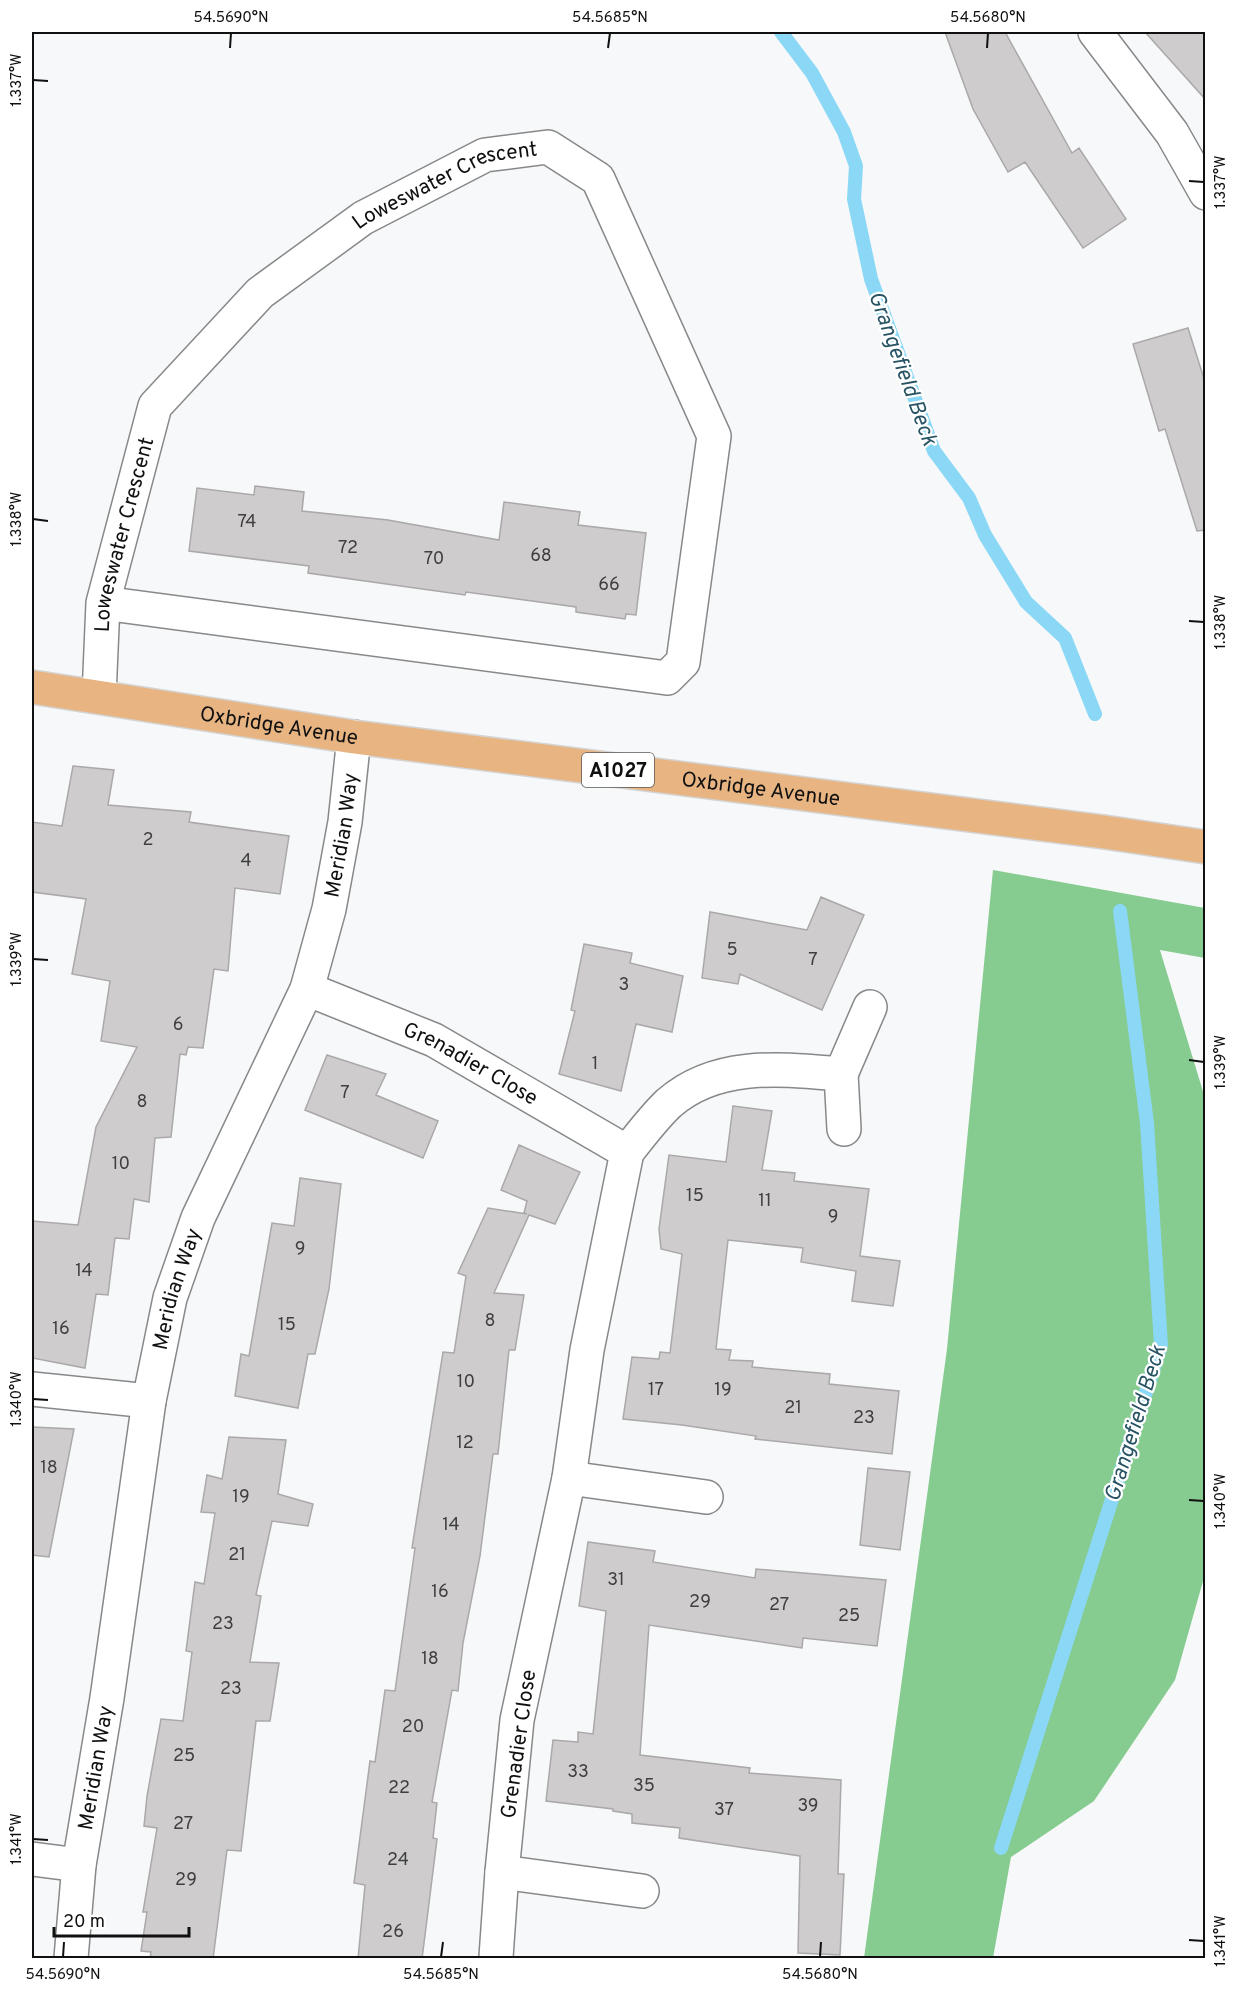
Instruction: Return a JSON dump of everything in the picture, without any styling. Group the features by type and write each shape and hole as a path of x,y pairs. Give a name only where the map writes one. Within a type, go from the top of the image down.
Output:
{"main road":[{"name":"Oxbridge Avenue","path":"32,687 354,737 1104,832 1206,847"}],"street":[{"path":"1095,32 1172,133 1206,194"},
{"name":"Loweswater Crescent","path":"99,696 104,603 155,406 260,293 363,218 485,155 548,147 598,179 714,436 683,662 668,678 104,603"},
{"name":"Meridian Way","path":"71,1959 79,1865 109,1687 149,1401 171,1298 198,1218 307,989 329,909 345,822 354,737"},
{"name":"Grenadier Close","path":"307,989 434,1040 627,1152"},
{"path":"844,1129 841,1074 870,1007"},
{"name":"Grenadier Close","path":"496,1957 517,1720 570,1478 587,1350 627,1152 670,1103 711,1077 770,1068 841,1074"},
{"path":"32,1389 149,1401"},
{"path":"570,1478 706,1497"},
{"path":"32,1858 79,1865"},
{"path":"502,1872 642,1891"}],"green space":[{"path":"993,870 1205,908 1205,958 1160,950 1205,1098 1205,1574 1175,1680 1094,1801 1011,1857 993,1958 864,1958 947,1349"}],"building":[{"path":"945,32 1005,32 1072,153 1079,148 1126,219 1083,248 1025,162 1008,172 973,109"},
{"path":"1145,32 1206,32 1206,100"},
{"path":"1188,328 1206,385 1206,530 1197,531 1165,429 1159,431 1133,344"},
{"path":"255,486 304,492 302,511 388,520 499,540 504,502 580,512 578,525 646,533 636,615 626,614 625,619 576,612 576,607 466,592 465,595 308,573 309,566 189,551 197,488 254,495"},
{"path":"73,766 114,770 108,805 191,812 189,822 289,836 280,894 235,888 228,971 214,969 203,1048 188,1047 186,1055 180,1054 171,1137 155,1138 149,1202 134,1199 129,1239 115,1238 108,1295 96,1294 85,1368 32,1358 32,1221 78,1225 96,1127 137,1047 101,1041 110,981 72,974 86,899 32,892 32,822 62,826"},
{"path":"821,897 864,915 822,1010 740,974 738,984 702,978 710,912 807,930"},
{"path":"584,944 632,953 630,963 683,976 672,1032 636,1024 621,1091 559,1074 575,1011 571,1010"},
{"path":"327,1055 386,1074 376,1095 438,1121 423,1158 305,1110"},
{"path":"733,1106 772,1111 762,1170 795,1173 794,1181 869,1189 860,1256 900,1261 893,1306 852,1301 856,1271 801,1262 803,1248 728,1240 716,1349 731,1350 729,1360 753,1361 752,1367 830,1374 829,1384 899,1391 892,1454 755,1439 756,1436 623,1419 632,1357 659,1359 660,1352 670,1353 682,1254 661,1249 659,1229 669,1155 726,1162"},
{"path":"519,1145 580,1172 555,1224 529,1215 494,1293 524,1295 515,1350 509,1350 498,1454 493,1454 480,1556 463,1643 458,1691 452,1690 432,1802 437,1803 433,1838 437,1839 422,1959 358,1959 365,1885 354,1883 370,1761 375,1762 385,1690 395,1691 415,1548 412,1548 443,1352 454,1353 466,1276 458,1273 488,1208 527,1214 524,1213 527,1201 501,1190"},
{"path":"300,1178 341,1184 329,1289 315,1354 308,1354 298,1408 235,1396 241,1354 249,1356 272,1223 294,1226"},
{"path":"32,1427 74,1429 49,1557 32,1555"},
{"path":"229,1437 286,1440 278,1494 313,1504 308,1526 272,1521 256,1595 261,1596 250,1662 279,1663 270,1721 256,1721 241,1851 227,1850 213,1959 150,1959 151,1952 141,1951 147,1912 143,1912 157,1828 144,1826 147,1796 161,1719 183,1721 192,1652 186,1651 195,1582 204,1584 215,1513 201,1512 207,1475 222,1479"},
{"path":"868,1468 910,1472 900,1550 860,1545"},
{"path":"588,1542 655,1551 653,1562 755,1578 756,1569 886,1580 877,1646 803,1638 802,1648 649,1625 640,1755 750,1768 749,1773 841,1780 838,1874 844,1874 840,1955 798,1953 800,1856 679,1838 680,1828 632,1823 632,1814 613,1811 613,1809 546,1801 553,1740 578,1742 578,1732 593,1734 606,1611 579,1606"}],"waterway":[{"name":"Grangefield Beck","path":"781,32 812,73 844,132 856,166 854,199 871,279 934,451 969,498 985,535 1026,602 1065,638 1095,714"},
{"name":"Grangefield Beck","path":"1001,1848 1161,1345 1147,1123 1120,911"}]}
